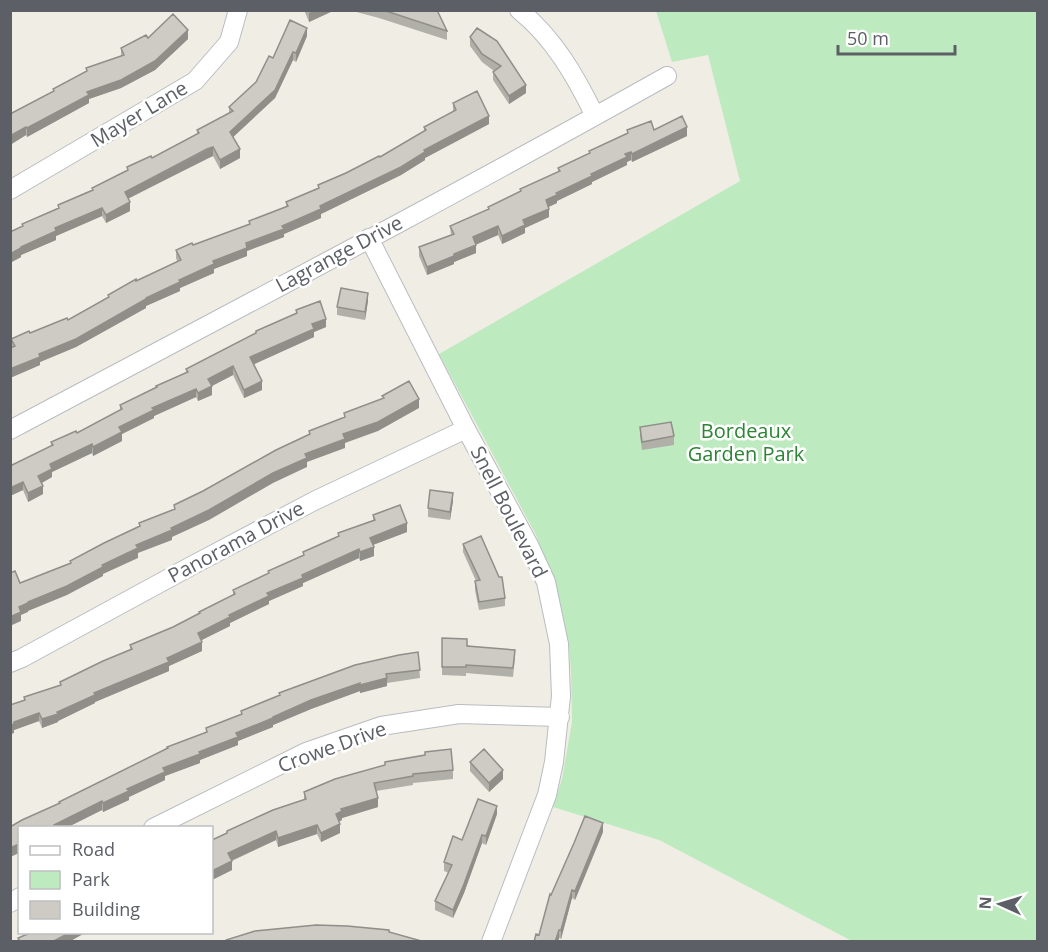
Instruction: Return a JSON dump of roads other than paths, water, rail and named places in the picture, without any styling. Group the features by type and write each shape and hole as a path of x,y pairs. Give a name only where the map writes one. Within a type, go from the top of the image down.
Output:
{"street":[{"name":"Mayer Lane","path":"10,190 195,81 229,42 238,10"},
{"path":"519,10 533,21 548,38 578,81 595,116"},
{"name":"Lagrange Drive","path":"10,430 667,76"},
{"name":"Snell Boulevard","path":"369,238 466,429 529,545 546,582 559,644 560,717 547,795 490,942"},
{"name":"Panorama Drive","path":"10,663 314,501 466,429"},
{"name":"Crowe Drive","path":"157,826 306,752 381,726 459,714 560,717"}],"park label":[{"name":"Bordeaux Garden Park","path":"746,442"}]}
